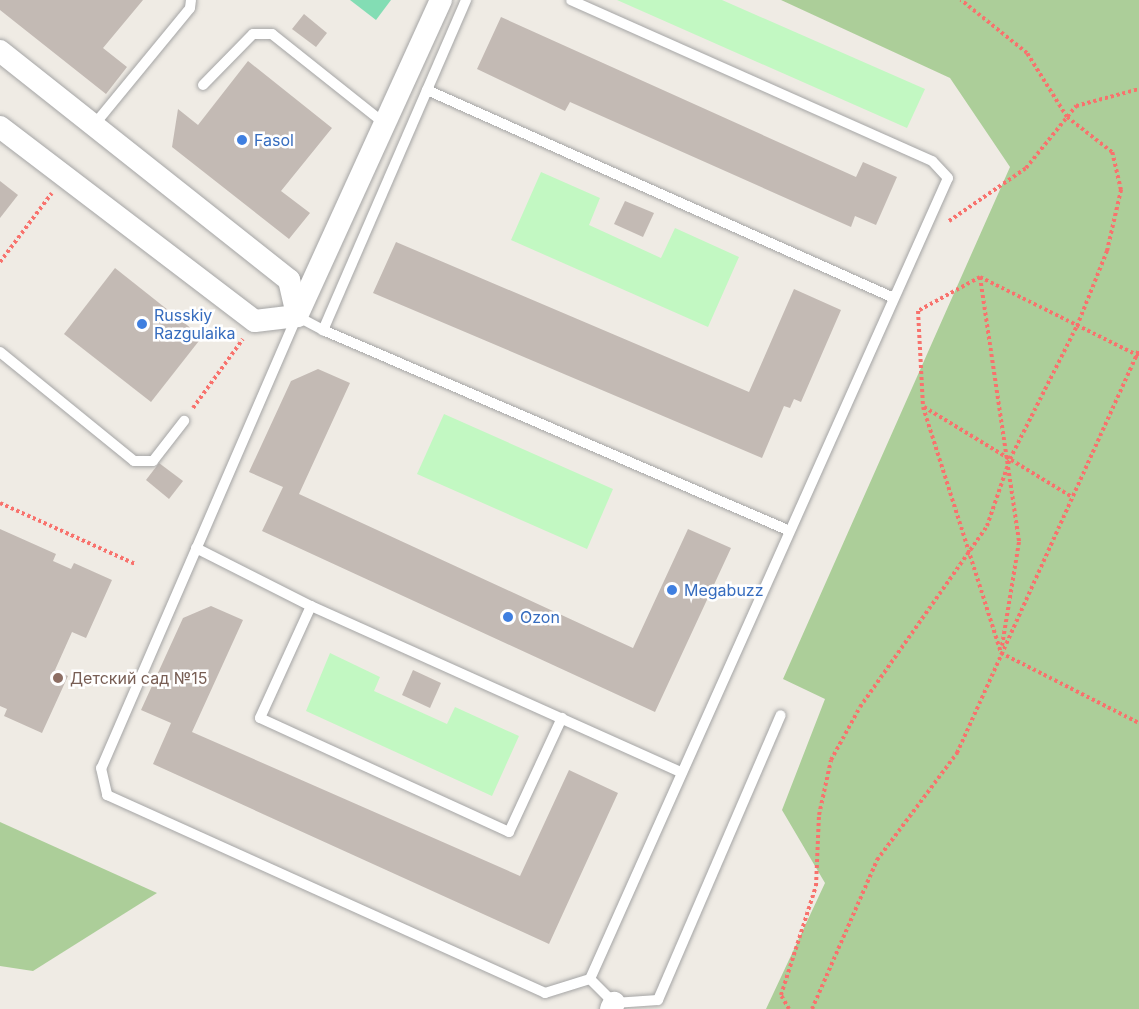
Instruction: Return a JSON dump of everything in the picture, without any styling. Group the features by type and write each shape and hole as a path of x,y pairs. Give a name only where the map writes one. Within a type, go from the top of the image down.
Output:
{"street":[{"path":"297,316 441,0"},
{"path":"0,51 289,280 297,316"},
{"path":"0,127 255,321 297,316"}],"lane":[{"path":"94,125 190,8 191,0"},
{"path":"323,330 466,0"},
{"path":"571,0 932,161 948,178 590,979 545,993 107,795 101,768 297,316 323,330 790,531"},
{"path":"203,85 254,34 272,34 386,124"},
{"path":"427,90 894,298"},
{"path":"0,352 134,461 153,461 184,421"},
{"path":"196,548 311,606 681,772"},
{"path":"311,606 260,718 509,832 562,718"},
{"path":"590,979 612,1006 658,1000 781,715"}],"path":[{"path":"789,1009 781,995 816,886 819,815 831,760 860,706 987,526 1010,459 1077,326 1107,251 1121,190 1112,152 1066,117 1027,53 961,0"},
{"path":"921,240 1026,168 1076,106 1139,89"},
{"path":"0,262 65,176"},
{"path":"980,277 1137,356"},
{"path":"980,277 918,311 923,407 1001,653 1139,723"},
{"path":"980,277 1010,459 1019,542 1001,653"},
{"path":"184,421 255,321"},
{"path":"812,1009 877,860 957,753 1139,350"},
{"path":"923,407 1072,497"},
{"path":"0,503 135,564"}],"green space":[{"path":"350,0 391,0 376,20"},
{"path":"617,0 722,0 925,89 907,128"},
{"path":"781,0 1139,0 1139,1009 766,1009 825,883 782,810 825,699 783,679 1010,167 950,78"},
{"path":"541,172 600,198 589,225 661,258 675,228 739,257 708,327 511,240"},
{"path":"444,414 613,489 587,549 417,474"},
{"path":"330,653 380,677 374,691 447,724 455,707 519,736 492,796 306,711"},
{"path":"0,822 157,893 33,971 0,966"}],"building":[{"path":"0,0 143,0 103,48 127,67 106,94 0,10"},
{"path":"304,14 327,33 316,47 292,29"},
{"path":"501,17 856,177 863,162 897,177 876,225 855,216 851,227 570,102 565,111 477,69"},
{"path":"248,61 332,128 281,191 310,213 289,239 172,147 178,109 198,125"},
{"path":"0,181 18,195 0,218"},
{"path":"625,201 654,213 643,237 614,224"},
{"path":"396,242 749,392 794,289 841,310 801,402 794,399 790,408 784,406 762,458 373,293"},
{"path":"115,268 202,337 151,402 64,334"},
{"path":"318,369 350,383 299,494 633,648 688,529 731,548 655,712 262,531 283,487 249,472 291,381"},
{"path":"159,463 183,481 169,499 146,480"},
{"path":"0,529 56,554 53,561 71,569 74,563 112,580 86,638 72,632 55,670 68,676 42,733 4,716 7,709 0,706"},
{"path":"211,606 243,620 192,732 520,876 569,770 618,793 549,944 153,764 171,723 141,710 183,618"},
{"path":"413,670 441,683 430,708 402,695"}],"place":[{"name":"Fasol","path":"242,140"},
{"name":"Russkiy Razgulaika","path":"142,324"},
{"name":"Megabuzz","path":"672,590"},
{"name":"Ozon","path":"508,617"},
{"name":"Детский сад №15","path":"58,678"}]}
